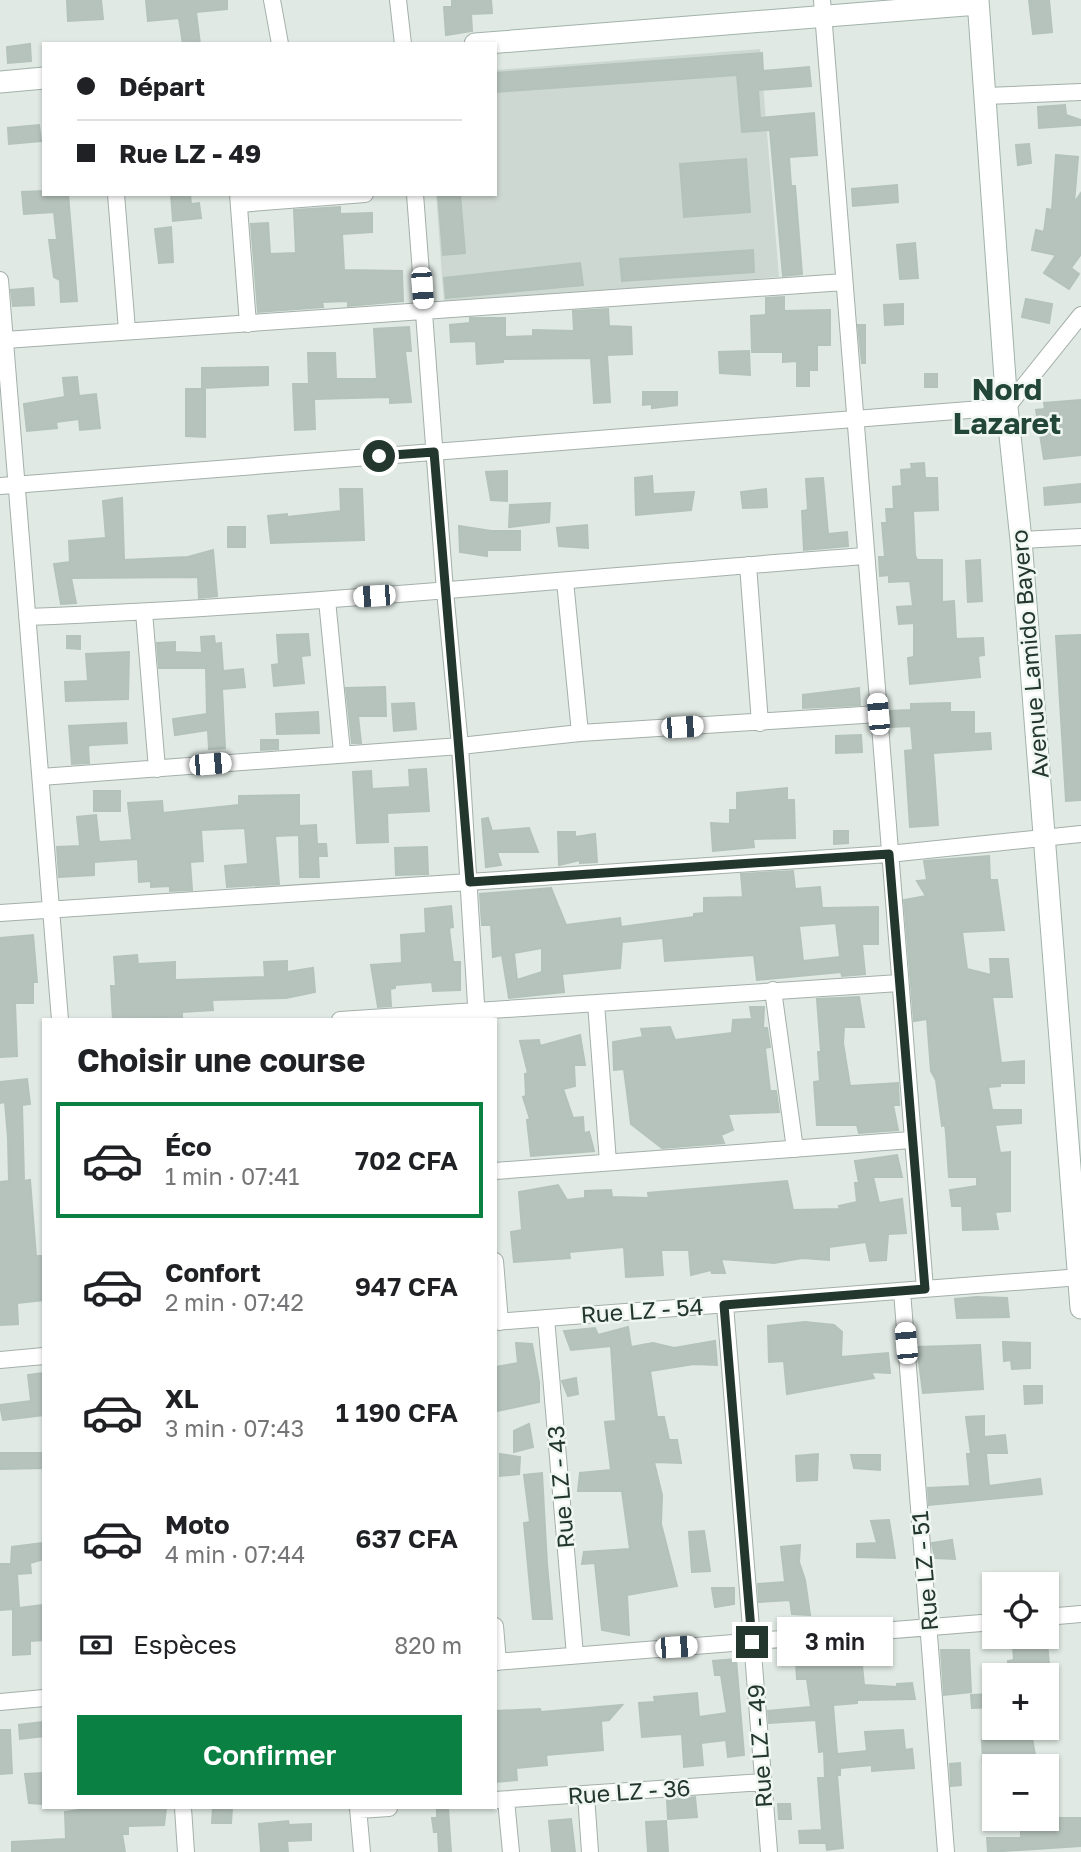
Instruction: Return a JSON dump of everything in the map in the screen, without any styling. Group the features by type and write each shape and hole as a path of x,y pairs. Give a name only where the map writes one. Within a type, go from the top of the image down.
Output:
{"street":[{"path":"272,0 279,42"},
{"path":"398,0 403,42"},
{"path":"494,42 823,8 978,2"},
{"name":"Avenue Lamido Bayero","path":"978,2 1007,407 1021,540 1045,837 1074,1120 1081,1308"},
{"path":"823,8 911,1140 925,1289"},
{"path":"0,82 42,78"},
{"path":"986,96 1081,92"},
{"path":"116,196 127,330"},
{"path":"248,324 239,199 315,196"},
{"path":"415,196 445,591 460,746 477,1015"},
{"path":"0,280 5,340 8,485 27,617 60,1018"},
{"path":"5,340 844,282"},
{"path":"8,485 1007,407 1081,316"},
{"path":"1021,540 1081,537"},
{"path":"27,617 327,600 865,556"},
{"path":"748,565 760,723"},
{"path":"565,581 580,733"},
{"path":"327,600 341,752"},
{"path":"144,612 157,769"},
{"path":"41,777 341,752 460,746 580,733 878,714"},
{"path":"0,913 889,854 1081,834"},
{"path":"392,1018 477,1015 596,1003 899,983"},
{"path":"774,990 795,1149"},
{"path":"596,1003 608,1162"},
{"path":"497,1171 911,1140"},
{"name":"Rue LZ - 54","path":"498,1322 1080,1277"},
{"name":"Rue LZ - 51","path":"902,1291 946,1852"},
{"path":"497,1302 498,1322"},
{"name":"Rue LZ - 49","path":"724,1305 769,1852"},
{"name":"Rue LZ - 43","path":"546,1318 575,1655"},
{"path":"0,1360 42,1356"},
{"path":"1059,1616 1081,1614"},
{"path":"497,1662 982,1623"},
{"path":"0,1702 42,1698"},
{"name":"Rue LZ - 36","path":"501,1800 763,1782"},
{"path":"586,1795 590,1852"},
{"path":"501,1800 511,1852"},
{"path":"183,1809 186,1852"},
{"path":"359,1809 362,1852"}],"shaded area":[{"path":"760,49 779,277 444,304 436,196 497,196 497,70"}],"building":[{"path":"67,0 101,0 103,19 68,21"},
{"path":"146,0 227,0 227,9 196,12 200,42 183,42 179,18 148,21"},
{"path":"452,0 491,0 492,13 471,14 472,31 446,35 444,7 452,7"},
{"path":"1029,0 1049,0 1052,32 1033,34"},
{"path":"30,44 31,61 8,63 7,47"},
{"path":"762,53 763,71 809,67 811,86 758,90 760,118 814,113 817,155 789,157 791,186 795,186 802,274 783,276 770,130 742,132 737,75 497,92 497,73"},
{"path":"1065,105 1066,115 1081,120 1081,125 1039,128 1038,107"},
{"path":"39,125 41,141 9,144 8,128"},
{"path":"1029,144 1031,163 1018,165 1016,145"},
{"path":"1056,155 1078,157 1074,203 1081,193 1081,254 1071,268 1079,274 1069,289 1044,273 1056,255 1032,250 1036,230 1044,232 1047,209 1052,210"},
{"path":"746,159 750,212 684,217 680,164"},
{"path":"897,185 898,202 853,206 852,189"},
{"path":"42,191 42,196 68,196 77,301 61,302 60,280 54,277 49,240 57,240 54,212 24,214 22,192"},
{"path":"171,196 190,196 191,204 199,203 201,218 173,221"},
{"path":"438,196 460,196 465,253 443,255"},
{"path":"340,207 340,214 372,213 372,232 342,234 344,270 402,271 403,301 348,306 348,301 322,302 323,307 258,312 251,224 268,223 270,254 296,253 294,210"},
{"path":"171,227 173,262 159,263 155,229"},
{"path":"915,243 918,278 900,279 897,245"},
{"path":"753,250 754,272 622,281 620,259"},
{"path":"580,263 583,285 446,298 444,278"},
{"path":"33,288 34,305 13,306 11,290"},
{"path":"784,297 784,311 830,310 830,345 817,345 817,370 809,370 809,386 797,386 797,361 783,362 783,352 752,352 751,316 766,315 766,298"},
{"path":"1026,299 1052,304 1049,323 1022,317"},
{"path":"903,304 903,324 885,325 884,305"},
{"path":"608,309 609,326 631,327 632,354 607,355 610,402 594,403 591,358 503,359 503,362 477,364 476,341 451,342 450,325 470,323 470,318 505,318 505,337 533,336 533,330 574,331 573,311"},
{"path":"858,325 865,325 865,363 862,363"},
{"path":"409,327 411,351 405,351 411,402 390,403 390,397 314,399 315,429 295,430 293,384 309,384 308,353 335,353 336,379 377,379 374,329"},
{"path":"749,351 750,375 720,373 719,352"},
{"path":"268,367 268,385 202,388 202,368"},
{"path":"925,374 937,374 937,387 925,387"},
{"path":"77,377 79,396 96,394 100,428 80,430 79,419 56,422 57,428 27,431 24,404 65,397 63,378"},
{"path":"186,389 205,389 205,437 186,436"},
{"path":"643,392 677,392 677,405 652,408 652,404 643,405"},
{"path":"1081,400 1081,455 1044,459 1036,410 1045,409 1044,403"},
{"path":"924,463 925,478 937,478 938,510 913,511 915,555 917,560 942,560 942,602 954,601 956,639 983,638 984,655 978,656 980,677 910,684 908,658 914,657 914,623 899,624 897,607 913,606 910,581 889,582 889,575 880,576 879,557 885,557 882,523 887,523 886,509 894,509 893,487 902,486 901,470 912,469 911,464"},
{"path":"507,471 507,501 491,500 486,472"},
{"path":"652,476 653,494 694,492 691,510 636,515 635,478"},
{"path":"823,478 828,534 847,532 848,546 804,550 802,511 808,510 806,479"},
{"path":"1081,484 1081,502 1045,505 1044,488"},
{"path":"340,489 362,489 364,540 271,543 268,516 287,514 287,517 341,511"},
{"path":"766,489 767,507 743,508 741,492"},
{"path":"122,498 124,560 188,557 213,550 217,596 199,598 198,577 71,578 76,603 61,604 54,564 70,562 69,541 106,538 103,501"},
{"path":"550,503 549,522 509,527 510,505"},
{"path":"587,525 588,548 559,546 557,528"},
{"path":"459,526 491,531 520,531 520,550 487,550 487,556 460,552"},
{"path":"228,527 245,527 245,547 228,547"},
{"path":"980,560 982,601 968,602 966,561"},
{"path":"308,634 310,655 301,656 304,683 274,686 272,665 279,664 277,635"},
{"path":"1081,635 1081,800 1066,801 1056,636"},
{"path":"67,636 80,636 80,649 67,648"},
{"path":"214,636 215,644 221,643 223,671 243,669 245,687 222,689 225,748 209,749 208,730 175,735 173,719 207,714 206,668 159,668 157,643 175,642 175,652 202,653 201,637"},
{"path":"129,652 128,699 66,701 65,682 88,681 86,654"},
{"path":"385,687 386,716 358,716 361,743 352,743 346,688"},
{"path":"859,688 860,705 803,708 803,695"},
{"path":"414,703 416,729 394,731 392,704"},
{"path":"950,703 950,712 974,712 974,734 990,733 991,749 933,753 938,825 910,827 905,751 913,750 911,726 891,727 889,711 911,710 911,704"},
{"path":"318,712 319,733 277,734 276,714"},
{"path":"126,723 127,743 88,746 89,763 72,764 69,726"},
{"path":"861,735 862,752 836,753 836,736"},
{"path":"261,740 278,740 278,749 261,750"},
{"path":"426,769 429,811 387,813 388,842 357,843 353,772 371,771 372,789 410,787 409,770"},
{"path":"787,788 787,800 794,800 795,838 753,839 754,847 713,851 711,823 730,824 730,810 737,810 737,793"},
{"path":"94,791 120,791 120,811 94,811"},
{"path":"299,795 299,826 316,825 317,844 326,844 327,856 318,856 319,877 300,877 299,835 275,836 279,884 227,887 225,866 248,864 245,828 201,830 203,861 190,862 192,890 170,891 170,886 151,887 151,881 139,882 138,859 94,862 94,875 59,877 57,847 80,846 77,817 96,815 99,842 132,840 128,803 162,801 163,813 239,805 239,796"},
{"path":"488,818 492,831 529,828 538,852 497,852 501,865 486,867 482,819"},
{"path":"834,831 848,831 848,843 834,844"},
{"path":"558,832 575,832 575,837 595,834 597,862 580,863 580,860 559,865"},
{"path":"427,847 428,874 396,875 395,848"},
{"path":"989,856 990,880 997,880 1004,930 962,932 967,969 991,975 990,959 1008,959 1012,997 992,997 1001,1063 1024,1061 1024,1083 1000,1083 1000,1086 988,1087 992,1110 1021,1110 1021,1123 995,1125 1000,1153 1010,1152 1010,1211 995,1212 998,1229 963,1230 962,1206 952,1206 950,1190 977,1186 977,1177 949,1177 945,1125 942,1126 936,1080 931,1071 927,1019 914,1021 904,900 926,896 917,881 927,880 924,861"},
{"path":"793,871 795,889 820,887 822,908 878,907 878,944 862,944 865,974 842,976 841,972 757,980 754,955 665,961 663,938 622,942 620,968 562,974 564,992 509,998 502,955 493,957 491,925 482,925 480,894 551,888 566,925 620,918 621,927 694,917 694,914 704,913 704,898 743,897 741,874","holes":["836,923 840,957 803,961 799,926","542,948 542,972 517,980 514,953"]},
{"path":"451,906 453,927 449,928 453,962 460,962 460,990 433,991 432,982 395,985 395,988 390,989 391,1006 378,1007 371,965 402,963 401,935 426,933 425,909"},
{"path":"33,935 37,982 33,982 33,1003 15,1003 17,1056 0,1057 0,938"},
{"path":"137,955 138,964 175,962 175,980 265,977 264,962 287,961 287,972 313,968 315,992 286,998 212,1000 213,1010 182,1012 182,1018 113,1018 111,986 116,986 114,957"},
{"path":"859,997 864,1027 844,1027 843,1043 850,1086 898,1083 899,1105 893,1105 898,1130 859,1133 857,1125 817,1125 814,1082 820,1081 818,1052 821,1052 817,999"},
{"path":"750,1007 764,1007 763,1028 767,1028 770,1047 765,1048 770,1091 776,1091 779,1112 728,1114 733,1130 721,1135 724,1143 662,1148 631,1124 624,1069 614,1070 613,1042 643,1037 641,1029 670,1027 675,1040 732,1033 733,1020 752,1019"},
{"path":"580,1035 585,1065 574,1065 575,1086 563,1089 573,1118 583,1117 584,1133 589,1132 594,1151 531,1156 527,1120 530,1119 523,1097 526,1096 525,1074 528,1073 520,1041 539,1040 540,1046"},
{"path":"27,1079 30,1104 22,1105 24,1181 30,1180 36,1256 42,1256 42,1300 17,1303 18,1324 0,1325 0,1182 9,1181 5,1102 0,1103 0,1082"},
{"path":"897,1155 902,1177 873,1177 879,1203 902,1199 906,1233 888,1234 886,1260 870,1261 866,1242 829,1247 829,1260 802,1258 774,1263 721,1259 725,1273 712,1273 711,1270 691,1275 689,1250 661,1250 663,1275 626,1277 624,1247 569,1252 570,1258 514,1262 511,1232 522,1230 519,1192 558,1185 567,1200 585,1198 585,1191 611,1190 612,1197 649,1198 648,1193 787,1181 793,1210 840,1209 839,1206 857,1202 855,1183 859,1183 855,1161"},
{"path":"1007,1298 1009,1317 957,1318 955,1299"},
{"path":"805,1322 834,1325 842,1332 841,1357 888,1353 890,1373 871,1372 874,1378 787,1394 784,1361 769,1362 768,1326"},
{"path":"628,1327 631,1347 653,1343 674,1348 715,1341 717,1365 694,1364 650,1371 657,1417 664,1417 669,1440 677,1440 681,1463 654,1462 662,1495 661,1524 677,1586 627,1595 629,1635 602,1630 595,1563 582,1564 584,1552 630,1549 622,1491 578,1491 580,1473 611,1470 605,1422 616,1421 611,1346 571,1350 564,1331 595,1328 598,1335"},
{"path":"1003,1342 1030,1343 1030,1368 1012,1369 1011,1360 1004,1361"},
{"path":"516,1343 532,1344 539,1382 539,1402 497,1411 497,1367 518,1363"},
{"path":"980,1345 983,1389 923,1393 917,1347"},
{"path":"42,1373 42,1415 3,1420 0,1405 31,1401 28,1375"},
{"path":"576,1378 578,1394 568,1396 562,1381"},
{"path":"1024,1386 1042,1386 1042,1403 1025,1404"},
{"path":"984,1416 984,1437 1005,1435 1007,1453 986,1453 989,1486 1040,1479 1042,1494 929,1505 928,1488 970,1486 967,1454 971,1454 966,1417"},
{"path":"529,1424 533,1447 514,1452 514,1431"},
{"path":"0,1453 42,1453 42,1468 0,1469"},
{"path":"500,1454 520,1457 519,1474 500,1476"},
{"path":"818,1454 817,1480 797,1481 796,1456"},
{"path":"851,1455 880,1455 880,1470 854,1468"},
{"path":"542,1473 552,1619 533,1619 524,1523 530,1522 524,1475"},
{"path":"889,1520 895,1558 857,1557 857,1544 877,1543 871,1521"},
{"path":"704,1531 710,1571 692,1572 689,1532"},
{"path":"952,1540 955,1559 935,1558 932,1543"},
{"path":"42,1543 42,1560 30,1563 31,1573 17,1574 19,1608 42,1605 42,1640 30,1641 30,1654 13,1655 13,1609 0,1610 0,1564 11,1564 12,1547"},
{"path":"800,1545 799,1562 805,1580 810,1615 792,1614 790,1600 759,1602 758,1584 785,1582 781,1547"},
{"path":"712,1588 734,1588 734,1604 715,1607"},
{"path":"1013,1649 1048,1649 1049,1663 1008,1663 1014,1660"},
{"path":"941,1650 969,1650 971,1692 944,1695"},
{"path":"861,1655 864,1685 897,1687 897,1684 912,1683 915,1699 857,1700 857,1703 833,1705 837,1754 867,1751 865,1732 903,1730 905,1750 912,1749 914,1768 872,1771 872,1765 840,1768 840,1775 837,1775 843,1848 827,1850 826,1843 800,1843 799,1831 822,1830 818,1778 825,1778 824,1751 819,1752 816,1720 769,1723 768,1711 811,1707 807,1679 797,1679 796,1662"},
{"path":"736,1659 744,1755 728,1757 726,1740 701,1743 703,1765 684,1767 682,1734 642,1737 639,1703 655,1702 654,1697 697,1693 699,1717 727,1713 721,1675 715,1675 713,1661"},
{"path":"971,1695 982,1695 982,1708 972,1708"},
{"path":"622,1705 609,1720 601,1721 603,1750 546,1755 547,1765 516,1768 517,1780 497,1782 497,1711 540,1709 541,1712"},
{"path":"42,1722 42,1736 20,1739 19,1725"},
{"path":"0,1730 10,1730 12,1773 0,1774"},
{"path":"982,1740 1032,1740 1035,1754 983,1754"},
{"path":"960,1763 961,1785 951,1786 950,1764"},
{"path":"42,1773 42,1804 29,1803 25,1774"},
{"path":"695,1797 697,1817 668,1819 667,1800"},
{"path":"778,1804 790,1804 791,1819 779,1819"},
{"path":"86,1809 166,1809 164,1825 128,1826 128,1834 122,1834 125,1852 12,1852 12,1842 66,1839 65,1812"},
{"path":"213,1809 232,1809 231,1823 212,1823"},
{"path":"437,1809 448,1809 451,1852 439,1852 438,1832 434,1832 432,1818 437,1818"},
{"path":"1059,1818 1081,1818 1081,1846 988,1852 987,1838 1021,1838 1021,1831 1059,1831"},
{"path":"571,1819 575,1852 552,1852 549,1821"},
{"path":"288,1821 289,1825 311,1824 311,1840 287,1841 288,1852 261,1852 259,1824"},
{"path":"666,1821 668,1852 648,1852 646,1822"}],"district":[{"name":"Nord Lazaret","path":"1007,407"}],"route":[{"path":"379,456 434,452 470,882 889,854 925,1289 724,1305 752,1642"}]}
